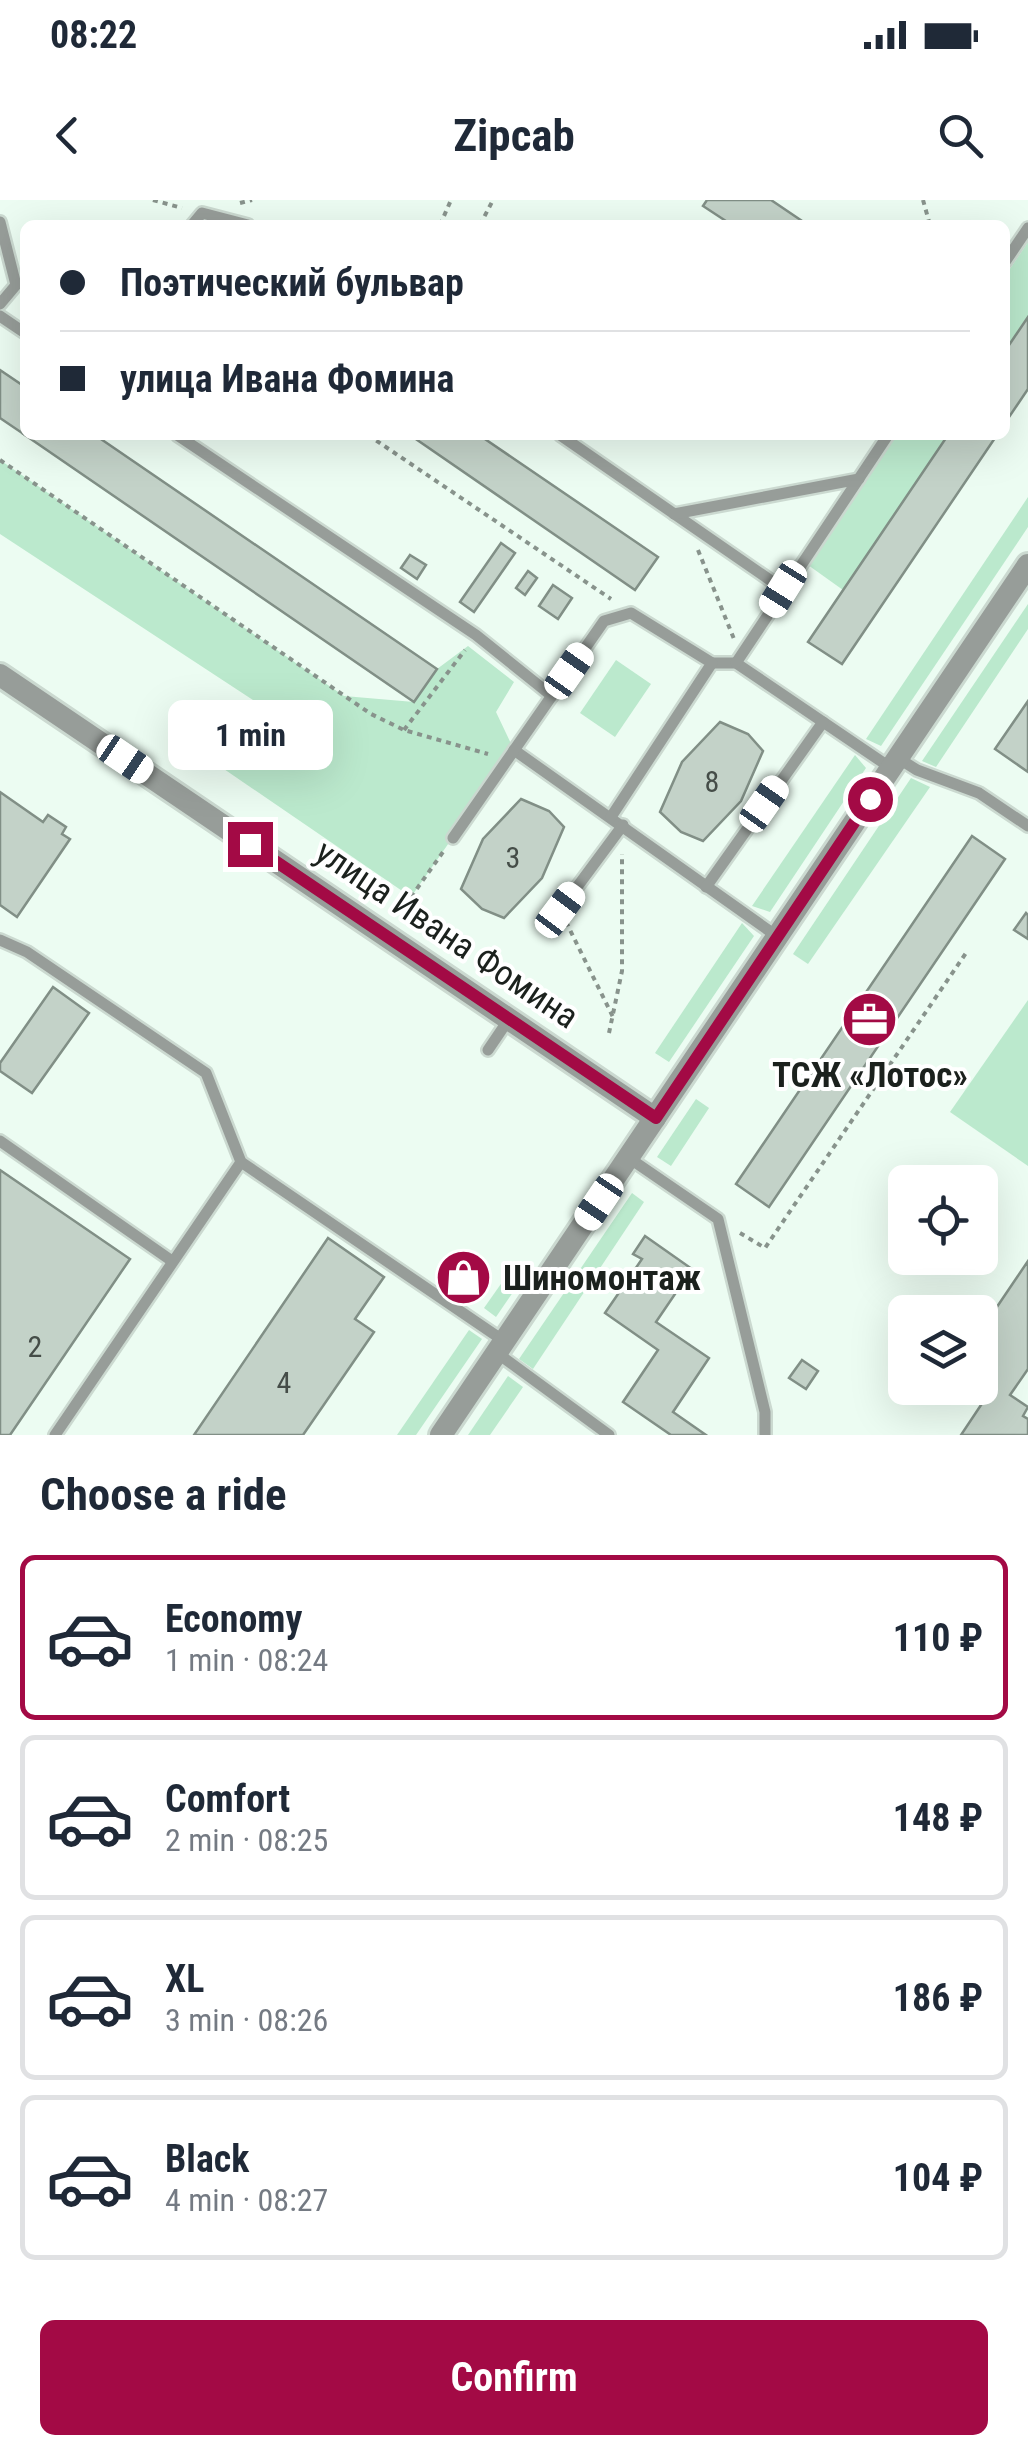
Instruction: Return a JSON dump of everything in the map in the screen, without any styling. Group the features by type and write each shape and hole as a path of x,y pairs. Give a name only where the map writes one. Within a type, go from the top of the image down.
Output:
{"street":[{"path":"441,1435 1028,565"},
{"name":"улица Ивана Фомина","path":"0,674 656,1118"}],"lane":[{"path":"196,220 202,213 229,220"},
{"path":"0,222 20,281"},
{"path":"1010,255 1028,228"},
{"path":"0,304 20,285"},
{"path":"184,440 476,635 552,696"},
{"path":"567,440 783,589"},
{"path":"738,660 885,440"},
{"path":"674,514 858,479"},
{"path":"453,838 604,621 631,613 712,663 738,660 822,722 895,763 979,792 1028,826"},
{"path":"611,817 712,663"},
{"path":"706,887 822,722"},
{"path":"511,755 611,817 778,937"},
{"path":"560,910 622,825"},
{"path":"0,940 28,952 206,1073 241,1162 501,1347 610,1435"},
{"path":"488,1050 509,1019"},
{"path":"0,1140 172,1261"},
{"path":"628,1158 718,1219 765,1412 765,1435"},
{"path":"55,1435 241,1162"}],"path":[{"path":"153,200 202,213"},
{"path":"375,440 631,613"},
{"path":"0,460 371,714 404,730 511,755"},
{"path":"686,522 738,660"},
{"path":"404,730 476,635"},
{"path":"609,1033 622,971 622,825"},
{"path":"412,898 453,838"},
{"path":"560,910 613,1016"},
{"path":"718,1219 765,1248 966,953"}],"green space":[{"path":"1028,242 1028,317 1010,344 1010,269"},
{"path":"894,440 945,440 843,590 808,565"},
{"path":"0,460 344,696 414,702 437,669 468,646 514,682 496,712 514,750 411,897 221,767 262,706 0,534"},
{"path":"1028,497 1028,527 881,746 866,739"},
{"path":"1028,604 1028,629 936,767 922,761"},
{"path":"616,660 651,684 615,737 580,713"},
{"path":"855,755 866,768 770,912 752,906"},
{"path":"911,778 930,787 808,964 793,954"},
{"path":"742,923 754,936 669,1062 655,1053"},
{"path":"1028,1000 1028,1166 950,1112"},
{"path":"696,1099 709,1108 671,1166 657,1157"},
{"path":"632,1193 644,1202 533,1369 519,1359"},
{"path":"510,1271 522,1279 496,1317 484,1308"},
{"path":"469,1330 482,1339 416,1435 397,1435"},
{"path":"508,1376 523,1387 490,1435 468,1435"}],"building":[{"path":"707,200 771,200 801,220 724,220 703,206"},
{"path":"1028,317 1028,389 1010,416 1010,344"},
{"path":"0,370 20,384 20,432 0,418"},
{"path":"32,440 102,440 437,669 414,702"},
{"path":"417,440 486,440 658,557 635,590"},
{"path":"945,440 994,440 842,664 808,642"},
{"path":"501,543 515,553 474,612 460,602"},
{"path":"410,555 426,565 417,579 401,568"},
{"path":"528,571 537,578 525,595 516,588"},
{"path":"553,585 572,598 558,619 539,606"},
{"path":"1028,701 1028,772 995,749"},
{"path":"720,722 748,734 763,751 741,801 703,841 681,832 660,812 682,762"},
{"path":"0,792 43,822 48,815 66,827 62,834 70,839 17,917 0,905"},
{"path":"521,799 549,811 564,827 542,878 504,918 482,909 461,889 483,839"},
{"path":"972,836 1005,859 769,1207 736,1184"},
{"path":"1028,915 1028,939 1014,930"},
{"path":"53,987 89,1013 32,1093 0,1071 0,1063"},
{"path":"0,1170 130,1259 10,1435 0,1435"},
{"path":"645,1236 692,1269 656,1322 709,1358 673,1412 706,1435 671,1435 623,1402 658,1350 605,1313 642,1259 633,1254"},
{"path":"328,1238 384,1277 355,1319 374,1332 303,1435 194,1435"},
{"path":"1028,1261 1028,1369 1010,1395 1028,1407 1023,1416 1028,1419 1028,1435 961,1435 981,1405 998,1405 998,1305"},
{"path":"802,1360 818,1371 806,1389 789,1378"}],"place":[{"name":"ТСЖ «Лотос»","path":"870,1019"},
{"name":"Шиномонтаж","path":"464,1278"}],"route":[{"path":"250,844 656,1118 870,799"}]}
